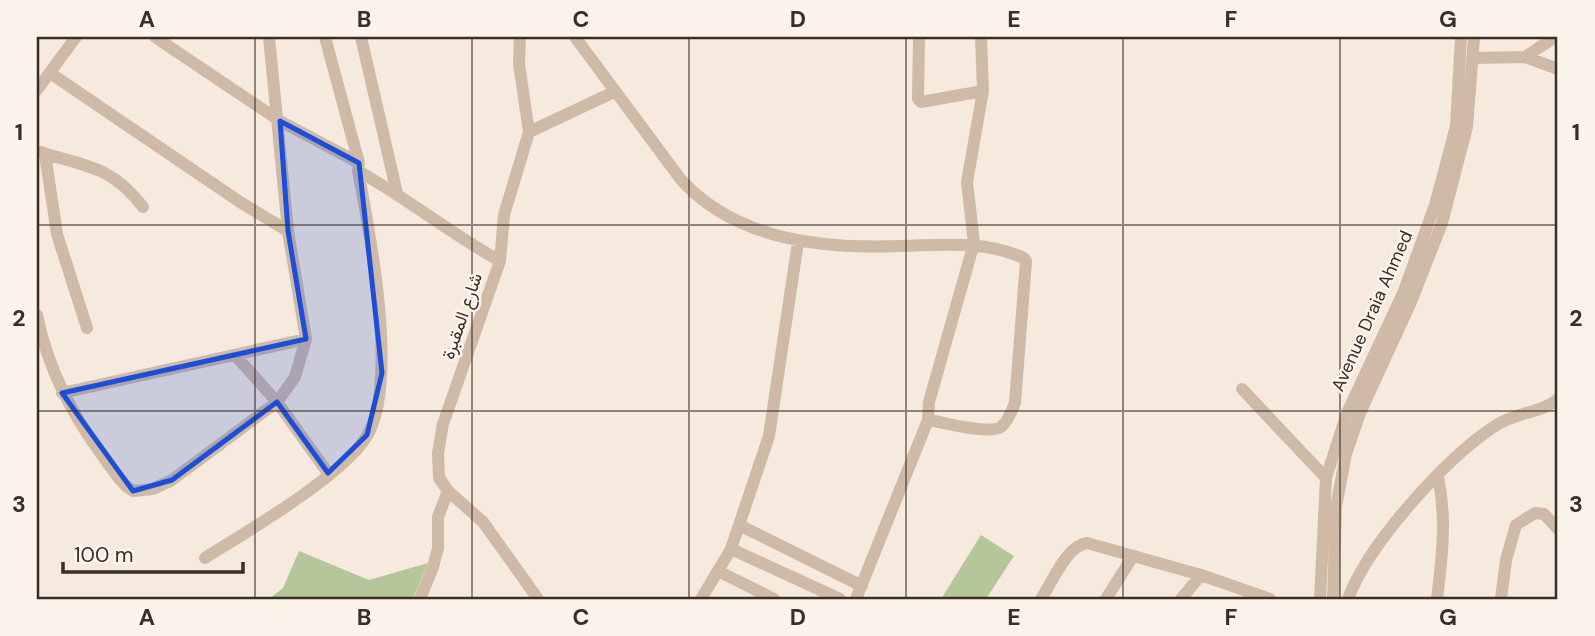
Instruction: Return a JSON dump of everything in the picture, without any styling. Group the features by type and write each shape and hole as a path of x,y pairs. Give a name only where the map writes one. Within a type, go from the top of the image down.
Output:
{"street":[{"path":"37,90 76,37"},
{"path":"155,37 280,121 358,167 466,242 500,261"},
{"path":"37,315 43,345 62,393 97,448 121,481 133,491 153,489 172,480 277,402 295,377 306,339 288,231 280,121 270,37"},
{"path":"205,558 279,511 351,455 367,435 377,403 382,373 376,297 358,167 325,37"},
{"path":"361,37 397,193"},
{"name":"شارع المقبرة","path":"449,491 439,478 438,453 443,424 500,261 504,215 528,132 519,64 520,37"},
{"path":"575,37 614,92 699,199 742,225 797,242 878,247 974,243 1019,256 1026,261 1016,403 1004,425 993,431 928,419"},
{"path":"919,37 918,99 921,102 983,91"},
{"path":"739,525 859,595 928,419 929,402 974,243 967,182 983,91 981,37"},
{"name":"Avenue Draia Ahmed","path":"1333,599 1336,507 1346,454 1423,245 1448,159 1457,113 1461,37"},
{"name":"Avenue Draia Ahmed","path":"1320,599 1326,478 1347,413 1416,291 1445,212 1467,128 1474,37"},
{"path":"1525,57 1555,37"},
{"path":"1473,58 1525,57 1558,69"},
{"path":"50,73 240,202 288,231"},
{"path":"528,132 614,92"},
{"path":"87,328 57,234 41,152 103,170 128,187 143,207"},
{"path":"701,599 732,549 769,436 797,242"},
{"path":"62,393 306,339"},
{"path":"235,355 277,402 328,473"},
{"path":"1242,389 1326,478"},
{"path":"1348,599 1375,548 1437,477 1494,426 1553,403 1558,419"},
{"path":"1437,477 1444,504 1443,554 1437,599"},
{"path":"420,599 433,567 438,548 438,517 449,491 483,522 538,599"},
{"path":"1501,599 1507,553 1516,525 1535,513 1544,514 1558,529"},
{"path":"1041,599 1070,554 1081,544 1200,575 1270,599"},
{"path":"732,549 840,599"},
{"path":"1106,599 1133,556"},
{"path":"718,571 774,599"},
{"path":"1181,599 1200,575"}],"highlighted area":[{"path":"280,121 359,163 382,373 367,435 328,473 277,402 172,480 133,491 62,393 306,339 288,231"}],"green space":[{"path":"981,535 1014,556 986,599 941,599"},
{"path":"299,551 369,580 428,563 413,599 269,599 283,588"}]}
